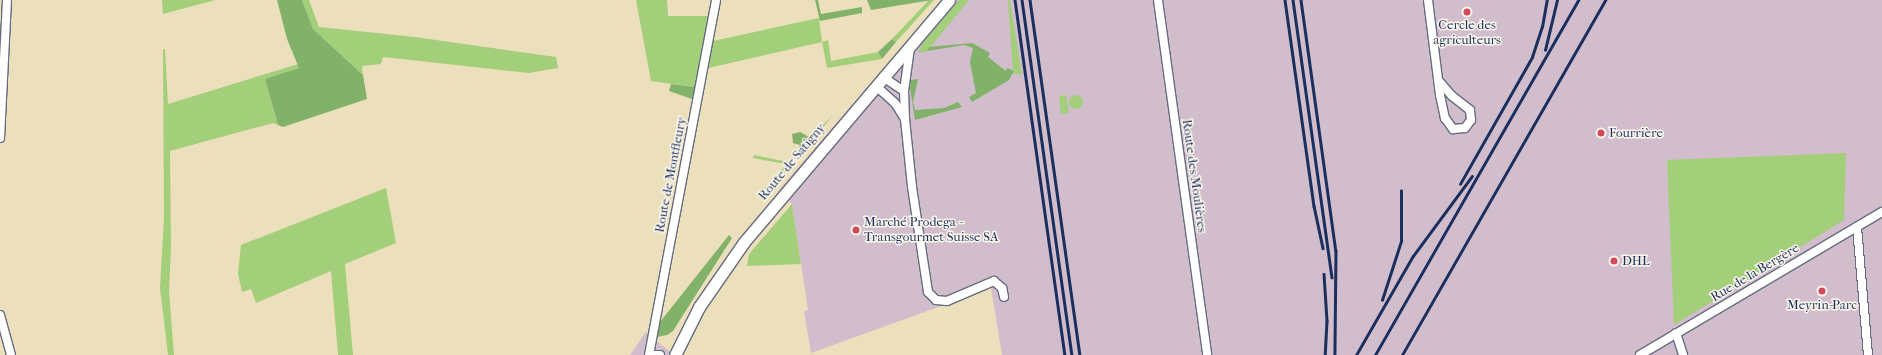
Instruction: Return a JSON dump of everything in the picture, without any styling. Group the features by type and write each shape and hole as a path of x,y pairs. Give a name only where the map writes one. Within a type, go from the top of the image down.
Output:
{"street":[{"path":"0,138 7,0"},
{"name":"Route de Montfleury","path":"649,355 716,0"},
{"name":"Route de Satigny","path":"675,355 702,302 744,242 949,0"},
{"name":"Route des Moulières","path":"1158,0 1207,355"},
{"path":"1428,0 1439,81 1446,122 1455,130 1466,128 1471,120 1470,110 1452,96 1439,81"},
{"path":"910,45 904,91 905,119 912,187 930,296 936,300 947,301 994,281 1002,288 1004,297"},
{"path":"879,81 904,91"},
{"path":"879,81 905,119"},
{"name":"Rue de la Bergère","path":"1640,355 1882,212"},
{"path":"1857,226 1868,355"},
{"path":"0,315 11,355"},
{"path":"1676,334 1683,355"},
{"path":"652,355 660,355"}],"shaded area":[{"path":"942,0 1882,0 1882,355 1002,355 991,288 811,353 804,311 808,310 792,204 779,190"},
{"path":"646,332 670,352 670,355 630,355"}],"green space":[{"path":"162,0 215,0 163,14"},
{"path":"277,0 302,0 313,29 363,75 367,99 283,127 278,125 265,79 299,68 287,39"},
{"path":"302,0 309,0 319,27 415,37 556,57 558,68 529,73 383,57 381,64 362,66 363,75 313,29"},
{"path":"636,0 667,0 668,16 709,16 695,87 651,81"},
{"path":"815,0 818,0 821,14 862,7 862,13 820,21"},
{"path":"867,0 932,0 871,10"},
{"path":"929,0 934,0 896,42 892,39"},
{"path":"959,0 969,0 927,51 918,53 922,44"},
{"path":"1008,0 1010,0 1022,75 1013,73"},
{"path":"819,18 822,42 708,68 713,41"},
{"path":"892,39 896,42 882,59 878,52"},
{"path":"828,40 831,61 878,52 882,59 827,68 822,42"},
{"path":"972,43 990,53 988,57 1006,71 1007,68 1014,71 1009,80 972,102 969,97 976,93 970,62 973,48 964,45 927,51 929,47"},
{"path":"163,49 165,49 168,104 298,64 299,68 265,79 278,125 273,123 170,151 171,248 169,291 174,355 168,355 160,288 164,218"},
{"path":"918,79 913,102 915,110 944,108 958,102 962,107 915,120 910,88 911,80"},
{"path":"671,84 695,87 692,99 669,91"},
{"path":"1066,95 1069,113 1061,114 1059,96"},
{"path":"1073,95 1079,95 1083,99 1083,105 1079,109 1073,109 1069,105 1069,99"},
{"path":"833,115 797,158 795,158 800,145 793,143 792,134 800,132 811,138"},
{"path":"1846,153 1844,220 1674,325 1667,160"},
{"path":"754,155 793,163 762,198 760,197 786,164 753,158"},
{"path":"386,188 396,243 345,264 353,355 338,355 331,271 256,303 251,289 242,292 238,274 241,245"},
{"path":"792,204 801,264 747,266 749,254"},
{"path":"729,235 732,238 673,331 667,335 657,337 660,322"}],"railway":[{"path":"1015,0 1065,355"},
{"path":"1022,0 1072,355"},
{"path":"1030,0 1080,355"},
{"path":"1285,0 1314,206 1323,248"},
{"path":"1293,0 1332,277"},
{"path":"1301,0 1336,251 1335,355"},
{"path":"1460,184 1532,57 1542,27 1547,0"},
{"path":"1545,50 1557,0"},
{"path":"1375,355 1578,0"},
{"path":"1402,355 1605,0"},
{"path":"1356,355 1413,256 1472,176"},
{"path":"1382,300 1401,241 1401,191"},
{"path":"1324,274 1327,321 1325,355"}],"place":[{"name":"Cercle des agriculteurs","path":"1467,12"},
{"name":"Fourrière","path":"1601,133"},
{"name":"Marché Prodega - Transgourmet Suisse SA","path":"856,230"},
{"name":"DHL","path":"1614,261"},
{"name":"Meyrin-Parc","path":"1822,291"}]}
